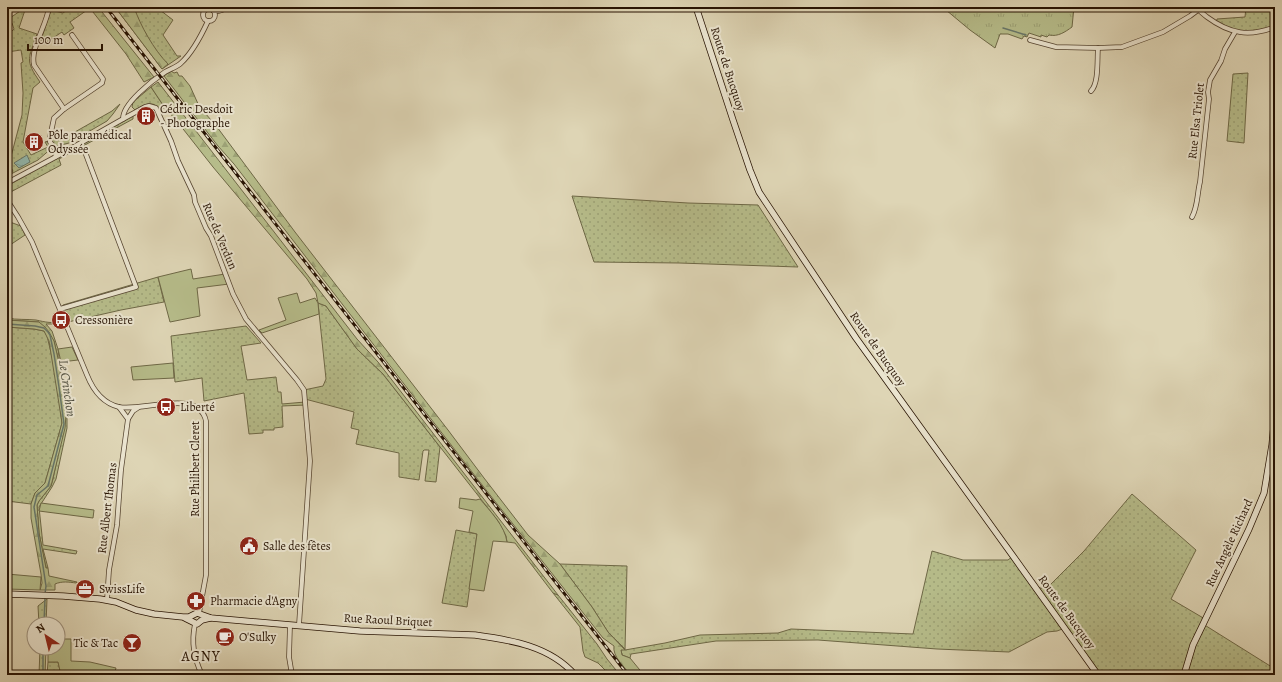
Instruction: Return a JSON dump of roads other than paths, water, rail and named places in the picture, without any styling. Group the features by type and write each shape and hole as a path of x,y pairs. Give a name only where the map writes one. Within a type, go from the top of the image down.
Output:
{"street":[{"path":"49,7 33,61 34,65 64,109"},
{"path":"208,21 202,15 204,8 219,11 231,7"},
{"name":"Route de Bucquoy","path":"696,7 750,170 759,192 856,338 1098,675"},
{"path":"1030,40 1056,47 1122,47 1145,40 1178,24 1198,8 1206,17 1235,32 1258,32 1275,27"},
{"path":"7,183 123,119 125,109 128,104 156,79 184,60 200,37 208,21 213,20 215,17 214,11"},
{"name":"Rue Elsa Triolet","path":"1192,217 1196,211 1198,200 1210,80 1235,32"},
{"path":"54,158 56,151 50,140 54,118 64,109 102,83 103,79 72,35"},
{"path":"1091,91 1094,88 1095,82 1098,48"},
{"name":"Rue de Verdun","path":"123,119 145,106 156,108 171,141 180,167 194,195 195,202 211,236 240,310 304,390 310,460 299,625"},
{"path":"48,161 56,151 78,145"},
{"path":"60,309 136,287 85,152 78,145"},
{"path":"7,200 32,242 92,388 108,402 119,407 128,419 133,411 139,407"},
{"name":"Rue Philibert Cleret","path":"119,407 139,407 176,403 192,404 200,410 205,417 206,575 201,616"},
{"name":"Rue Angèle Richard","path":"1184,675 1193,645 1264,493 1275,414"},
{"name":"Rue Albert Thomas","path":"107,600 109,570 117,525 121,470 128,419"},
{"path":"7,594 46,595 107,600 136,610 154,614 183,617 193,620 200,624 201,616 195,614 193,620 193,649 202,675"},
{"name":"Rue Raoul Briquet","path":"201,616 290,625 390,632 475,635 514,642 546,652 563,663 575,675"},
{"path":"290,625 289,657 292,675"}],"water":[{"path":"27,155 30,162 19,168 14,163"}],"waterway":[{"path":"1003,28 1026,35"},
{"name":"Le Crinchon","path":"7,324 35,326 44,328 48,332 54,354 59,387 64,424 48,486 37,495 34,507 46,586 45,594"},
{"name":"Le Crinchon","path":"44,616 45,598"},
{"name":"Le Crinchon","path":"43,656 43,675"}],"railway":[{"path":"106,7 628,675"}],"place":[{"name":"Cédric Desdoit - Photographe","path":"146,116"},
{"name":"Pôle paramédical Odyssée","path":"34,142"},
{"name":"Cressonière","path":"61,320"},
{"name":"Liberté","path":"166,407"},
{"name":"Salle des fêtes","path":"249,546"},
{"name":"SwissLife","path":"85,589"},
{"name":"Pharmacie d'Agny","path":"196,601"},
{"name":"O'Sulky","path":"225,637"},
{"name":"Tic & Tac","path":"132,643"}],"district":[{"name":"AGNY","path":"201,656"}]}
